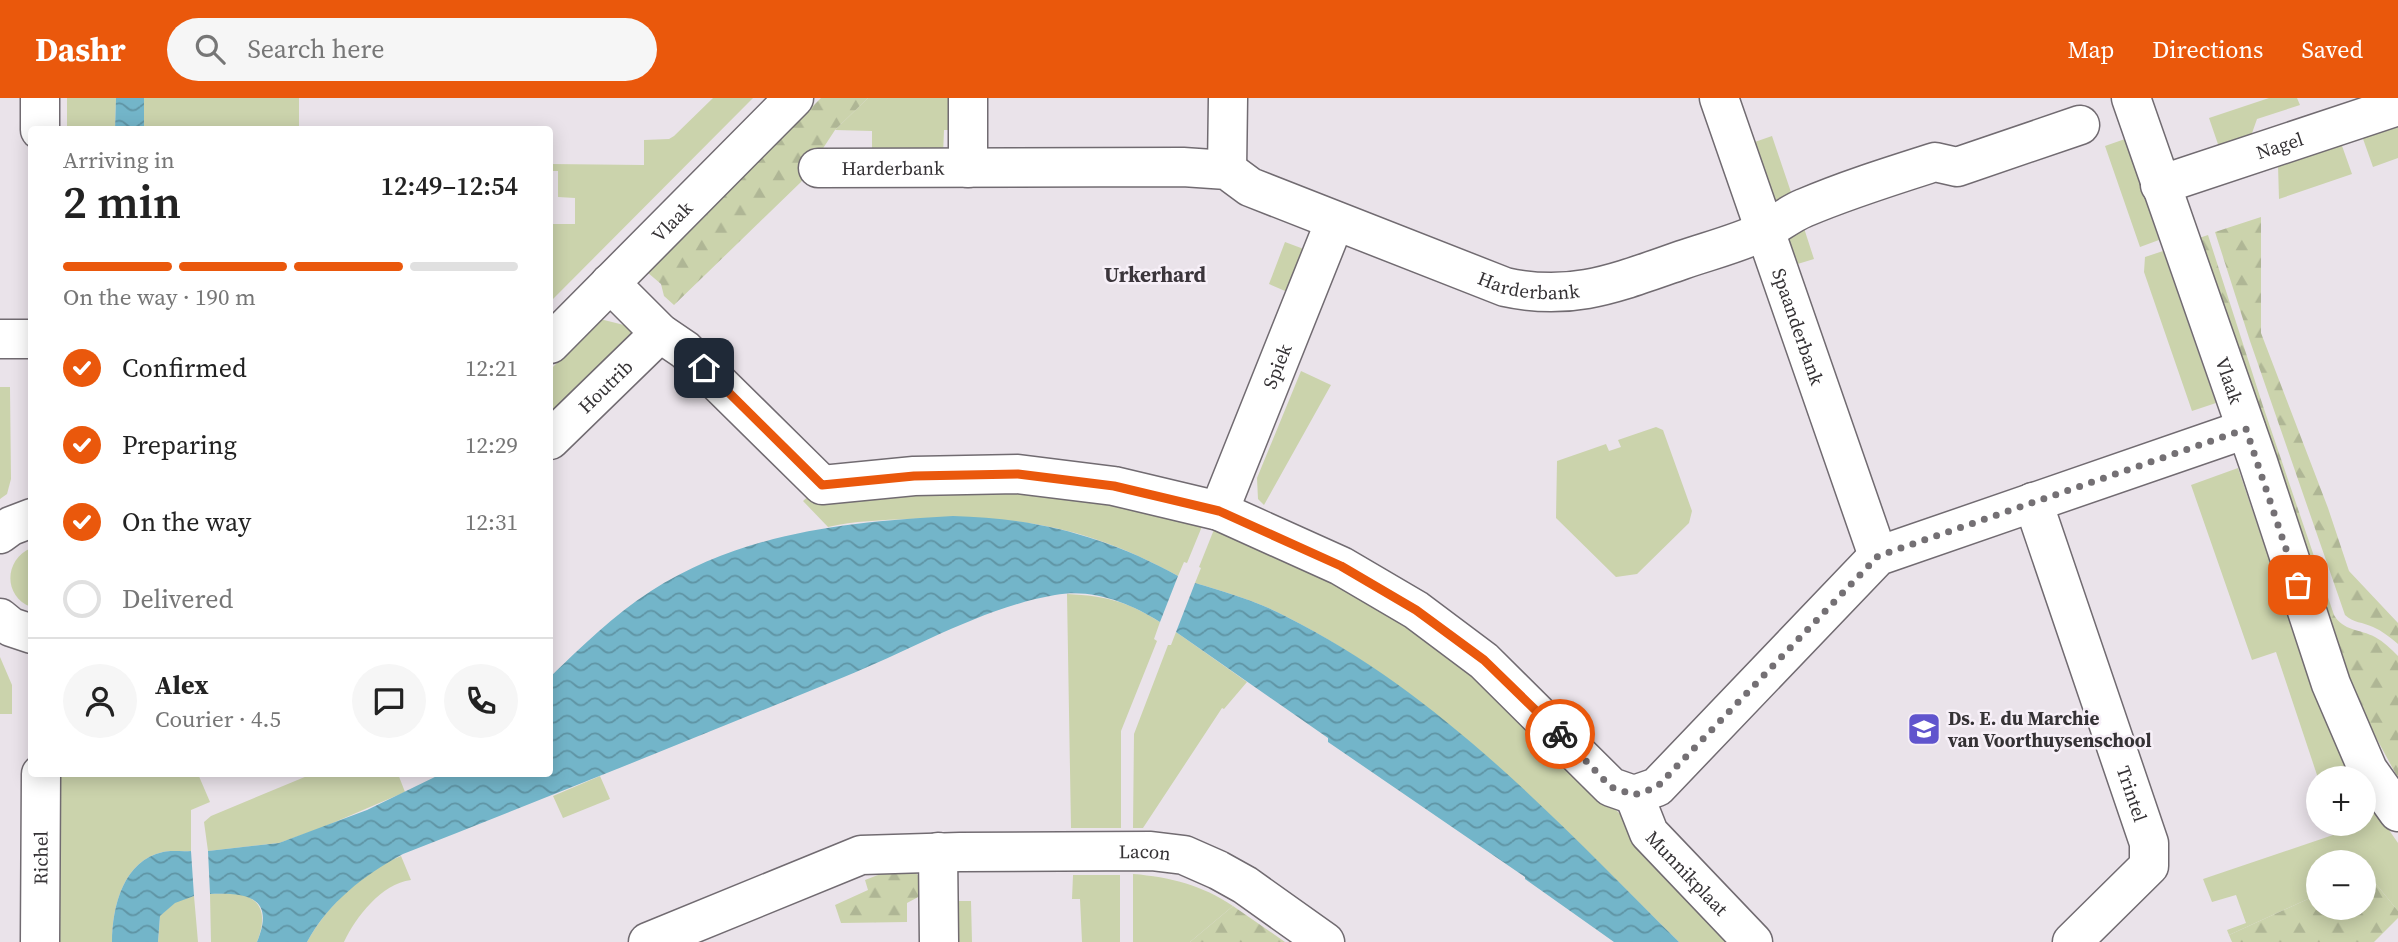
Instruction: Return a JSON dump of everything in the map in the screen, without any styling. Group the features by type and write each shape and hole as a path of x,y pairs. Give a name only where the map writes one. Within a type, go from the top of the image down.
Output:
{"street":[{"path":"40,98 40,126"},
{"name":"Vlaak","path":"553,341 794,98"},
{"name":"Harderbank","path":"968,98 968,168"},
{"path":"1227,170 1228,98"},
{"name":"Spaanderbank","path":"1719,98 1878,556"},
{"name":"Vlaak","path":"2131,98 2343,716 2368,770 2398,813"},
{"name":"Nagel","path":"2160,186 2398,106"},
{"name":"Harderbank","path":"818,168 1183,167 1227,170 1250,187 1505,287 1530,293 1552,294 1585,291 1616,283 1764,231 1801,208 1935,162 1957,167 2080,125"},
{"name":"Spiek","path":"1219,511 1335,221"},
{"path":"610,283 660,333 685,350 822,485 914,476 1018,474 1114,486 1219,511 1341,566 1416,610 1484,660 1611,787 1634,795 1657,787 1878,556 2246,429"},
{"name":"Houtrib","path":"553,437 660,333"},
{"path":"0,339 28,339"},
{"name":"Trintel","path":"2033,502 2149,843 2149,866 2072,942"},
{"path":"0,534 10,526 28,519"},
{"path":"0,618 10,627 28,633"},
{"name":"Richel","path":"40,942 41,777"},
{"name":"Munnikplaat","path":"1634,795 1649,833 1754,942"},
{"name":"Lacon","path":"648,942 861,855 1151,851 1185,855 1245,884 1325,942"},
{"path":"939,852 939,942"}],"green space":[{"path":"67,98 116,98 115,126 67,126"},
{"path":"144,98 299,98 299,126 144,126"},
{"path":"713,98 753,98 553,299 553,224 575,224 575,198 558,197 558,171 553,171 553,164 644,165 644,140 669,139"},
{"path":"821,98 868,98 835,130 801,182 674,305 664,296 661,284 647,272"},
{"path":"868,98 960,98 960,130 944,130 943,155 872,155 872,131 835,130"},
{"path":"2269,98 2297,98 2300,105 2257,119 2251,136 2220,150 2209,118"},
{"path":"2398,124 2398,158 2373,167 2362,136"},
{"path":"1772,136 1794,201 1775,204 1749,144"},
{"path":"2125,139 2159,240 2140,247 2105,146"},
{"path":"2341,143 2352,174 2279,199 2278,165"},
{"path":"2261,217 2261,333 2328,508 2349,571 2398,623 2398,644 2380,630 2351,620 2345,615 2215,232"},
{"path":"1802,222 1814,259 1791,266 1785,232"},
{"path":"2208,235 2334,615 2347,627 2378,639 2398,656 2398,778 2367,721 2348,673 2199,238"},
{"path":"1285,242 1309,251 1292,294 1269,284"},
{"path":"2163,251 2216,403 2192,411 2144,272 2145,257"},
{"path":"600,319 624,325 635,334 553,418 553,367"},
{"path":"1301,371 1331,385 1264,505 1258,499 1257,478"},
{"path":"0,387 10,387 11,479 7,494 0,499"},
{"path":"1656,427 1663,430 1692,511 1689,523 1637,574 1616,577 1556,518 1557,461 1606,444 1609,451 1621,447 1618,440"},
{"path":"2238,468 2319,706 2349,766 2314,766 2276,652 2252,660 2191,485"},
{"path":"1045,491 1203,524 1187,563 1184,562 1178,576 1112,545 1048,526 982,518 946,518 868,521 828,527 803,501 811,494"},
{"path":"1215,527 1309,566 1437,643 1546,740 1630,824 1733,942 1679,942 1588,851 1494,763 1394,683 1341,647 1274,611 1241,597 1195,583"},
{"path":"28,550 28,605 15,595 10,578 16,561"},
{"path":"1067,594 1116,601 1160,622 1154,639 1157,641 1121,731 1121,828 1071,828"},
{"path":"1176,632 1247,682 1224,709 1222,708 1143,828 1133,828 1134,734 1168,645 1171,645"},
{"path":"0,657 12,685 12,714 0,714"},
{"path":"600,776 610,799 563,818 553,796"},
{"path":"59,777 199,777 210,802 191,810 191,851 166,851 150,857 130,874 114,914 112,942 59,942"},
{"path":"305,777 399,777 405,792 279,843 208,851 204,822 211,816"},
{"path":"2376,811 2398,843 2398,911 2376,884 2376,850 2306,850 2306,900 2229,935 2227,930 2246,923 2236,895 2212,902 2203,879 2330,836 2376,836"},
{"path":"401,856 411,880 390,888 371,903 355,922 344,942 307,942 325,915 347,891 373,871"},
{"path":"891,870 916,873 921,879 922,895 907,903 907,922 841,923 835,905 868,890 865,880"},
{"path":"1133,874 1185,883 1233,906 1190,942 1133,942"},
{"path":"1073,875 1120,875 1120,942 1082,942 1080,899 1072,899"},
{"path":"2376,884 2398,911 2398,918 2374,942 2232,942 2229,935 2306,900 2306,920 2376,920"},
{"path":"234,893 252,899 260,910 262,924 257,942 211,942 210,894"},
{"path":"194,896 198,942 158,942 160,916 175,902"},
{"path":"955,901 971,901 972,942 955,942"},
{"path":"1233,906 1285,942 1190,942"}],"water":[{"path":"116,98 144,98 144,126 115,126"},
{"path":"953,516 1041,525 1124,550 1178,576 1160,622 1123,603 1097,595 1055,595 1001,609 844,677 403,854 361,881 337,902 307,942 257,942 263,915 260,906 246,897 210,894 208,851 279,843 367,810 435,777 553,777 553,674 624,610 686,571 722,555 797,534 874,522"},
{"path":"1195,583 1241,597 1274,611 1341,647 1395,683 1446,721 1495,763 1679,942 1614,942 1176,632"},
{"path":"166,851 191,851 194,896 175,903 160,916 158,942 112,942 114,914 130,874 150,857"}],"way so far":[{"path":"1560,734 1611,787 1634,795 1657,787 1878,556 2246,429 2298,585"}],"place":[{"name":"Ds. E. du Marchie van Voorthuysenschool","path":"1924,729"}],"district":[{"name":"Urkerhard","path":"1155,274"}],"route":[{"path":"704,368 822,485 914,476 1018,474 1114,486 1219,511 1273,534 1341,566 1416,610 1484,660 1560,734"}]}
